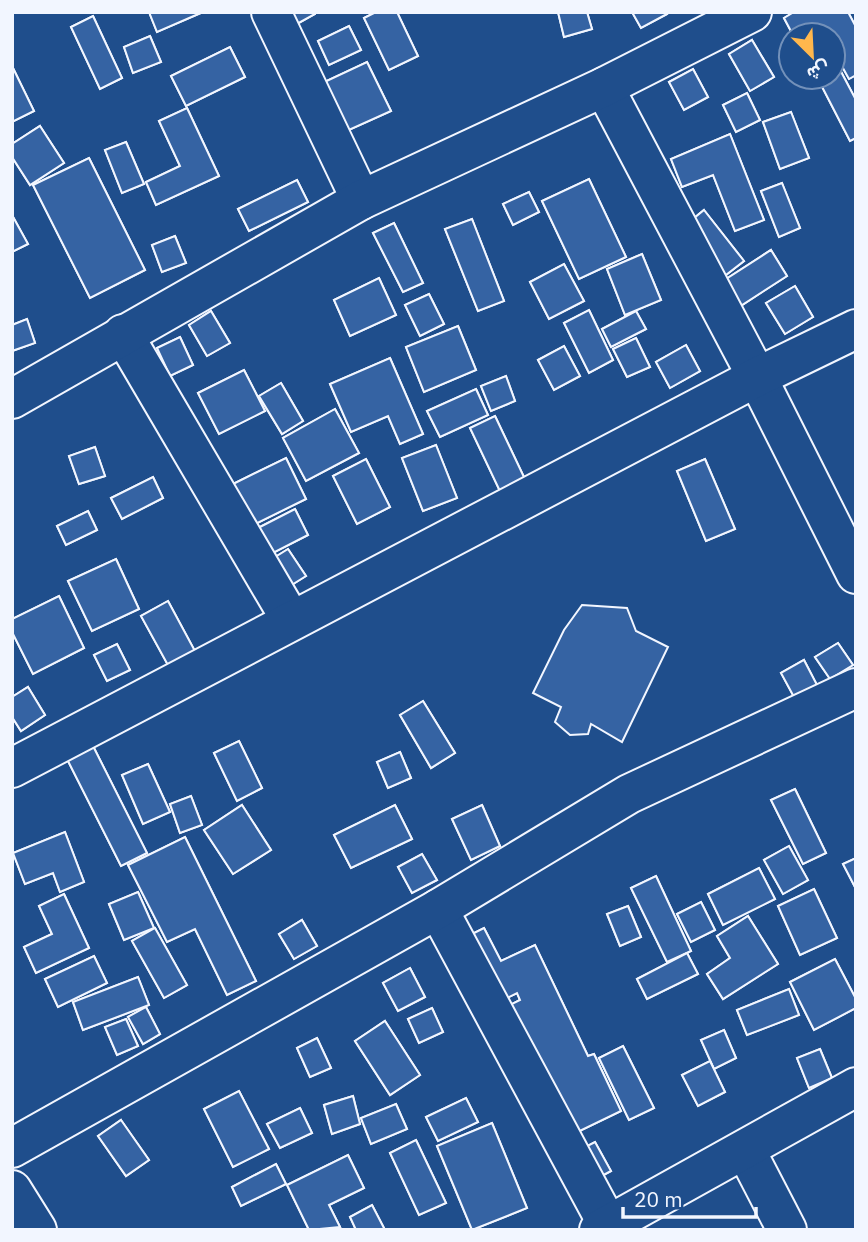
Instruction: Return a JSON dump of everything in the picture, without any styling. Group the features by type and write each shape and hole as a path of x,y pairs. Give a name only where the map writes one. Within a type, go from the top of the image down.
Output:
{"street":[{"path":"271,12 361,200"},
{"path":"12,399 361,200 604,87 752,12"},
{"path":"604,87 757,377 856,574"},
{"path":"12,768 757,377 856,329"},
{"path":"123,334 292,620"},
{"path":"12,1148 438,909 629,794 856,688"},
{"path":"438,909 603,1227 746,1151 856,1087"},
{"path":"746,1151 787,1230"},
{"path":"12,1190 37,1230"}],"building":[{"path":"149,12 203,12 157,32"},
{"path":"149,12 203,12 157,32"},
{"path":"277,12 315,12 315,14 286,30"},
{"path":"277,12 315,12 315,14 286,30"},
{"path":"376,12 397,12 418,56 389,70 364,18"},
{"path":"376,12 397,12 418,56 389,70 364,18"},
{"path":"558,12 587,12 592,29 564,37"},
{"path":"558,12 587,12 592,29 564,37"},
{"path":"632,12 666,12 667,14 641,28"},
{"path":"632,12 666,12 667,14 641,28"},
{"path":"794,12 848,12 856,27 856,75 849,79 847,75 847,21 786,21 784,18"},
{"path":"794,12 848,12 856,27 856,75 849,79 847,75 847,21 786,21 784,18"},
{"path":"93,16 122,78 100,89 71,27"},
{"path":"93,16 122,78 100,89 71,27"},
{"path":"349,26 361,50 329,65 318,41"},
{"path":"349,26 361,50 329,65 318,41"},
{"path":"150,36 161,62 133,73 124,47"},
{"path":"150,36 161,62 133,73 124,47"},
{"path":"752,40 774,77 750,91 729,54"},
{"path":"752,40 774,77 750,91 729,54"},
{"path":"230,47 245,77 186,106 171,76"},
{"path":"230,47 245,77 186,106 171,76"},
{"path":"367,62 391,111 340,134 318,85"},
{"path":"367,62 391,111 340,134 318,85"},
{"path":"12,66 34,111 12,122"},
{"path":"12,66 34,111 12,122"},
{"path":"693,69 708,97 684,110 669,82"},
{"path":"693,69 708,97 684,110 669,82"},
{"path":"847,83 856,100 856,138 850,141 824,91 847,91"},
{"path":"847,83 856,100 856,138 850,141 824,91 847,91"},
{"path":"747,93 760,120 736,132 723,105"},
{"path":"747,93 760,120 736,132 723,105"},
{"path":"187,108 219,176 156,205 146,182 180,166 159,121"},
{"path":"187,108 219,176 156,205 146,182 180,166 159,121"},
{"path":"791,112 809,158 780,169 763,122"},
{"path":"791,112 809,158 780,169 763,122"},
{"path":"40,126 64,163 30,185 12,157 12,144"},
{"path":"40,126 64,163 30,185 12,157 12,144"},
{"path":"730,134 764,220 735,231 713,175 682,187 671,159"},
{"path":"730,134 764,220 735,231 713,175 682,187 671,159"},
{"path":"126,142 144,184 122,193 105,150"},
{"path":"126,142 144,184 122,193 105,150"},
{"path":"89,158 145,270 90,298 33,185"},
{"path":"89,158 145,270 90,298 33,185"},
{"path":"589,179 626,257 579,279 542,201"},
{"path":"589,179 626,257 579,279 542,201"},
{"path":"297,180 308,202 249,231 238,209"},
{"path":"297,180 308,202 249,231 238,209"},
{"path":"782,183 800,228 779,237 761,191"},
{"path":"782,183 800,228 779,237 761,191"},
{"path":"529,192 539,212 513,225 503,204"},
{"path":"529,192 539,212 513,225 503,204"},
{"path":"704,210 744,261 722,278 682,228"},
{"path":"704,210 744,261 722,278 682,228"},
{"path":"12,215 28,244 12,252"},
{"path":"12,215 28,244 12,252"},
{"path":"472,219 504,301 478,311 445,229"},
{"path":"472,219 504,301 478,311 445,229"},
{"path":"394,223 423,283 403,292 373,233"},
{"path":"394,223 423,283 403,292 373,233"},
{"path":"175,236 186,263 162,272 152,245"},
{"path":"175,236 186,263 162,272 152,245"},
{"path":"771,250 787,276 739,307 723,281"},
{"path":"771,250 787,276 739,307 723,281"},
{"path":"642,254 661,300 625,315 607,269"},
{"path":"642,254 661,300 625,315 607,269"},
{"path":"564,264 584,301 549,319 530,282"},
{"path":"564,264 584,301 549,319 530,282"},
{"path":"379,278 396,315 350,336 334,300"},
{"path":"379,278 396,315 350,336 334,300"},
{"path":"795,286 813,317 785,334 766,303"},
{"path":"795,286 813,317 785,334 766,303"},
{"path":"429,294 444,324 420,336 405,305"},
{"path":"429,294 444,324 420,336 405,305"},
{"path":"589,310 613,360 589,373 564,323"},
{"path":"589,310 613,360 589,373 564,323"},
{"path":"211,311 230,343 207,356 189,325"},
{"path":"211,311 230,343 207,356 189,325"},
{"path":"636,311 646,329 611,347 602,329"},
{"path":"636,311 646,329 611,347 602,329"},
{"path":"27,319 35,343 12,351 12,325"},
{"path":"27,319 35,343 12,351 12,325"},
{"path":"458,326 476,370 424,392 406,347"},
{"path":"458,326 476,370 424,392 406,347"},
{"path":"180,337 193,365 170,376 157,348"},
{"path":"180,337 193,365 170,376 157,348"},
{"path":"636,338 650,367 627,377 613,349"},
{"path":"636,338 650,367 627,377 613,349"},
{"path":"686,345 700,371 670,388 656,362"},
{"path":"686,345 700,371 670,388 656,362"},
{"path":"564,346 580,376 554,390 538,360"},
{"path":"564,346 580,376 554,390 538,360"},
{"path":"390,358 423,434 400,444 388,416 351,432 330,384"},
{"path":"390,358 423,434 400,444 388,416 351,432 330,384"},
{"path":"244,370 265,411 219,434 198,393"},
{"path":"244,370 265,411 219,434 198,393"},
{"path":"506,376 515,401 491,411 481,386"},
{"path":"506,376 515,401 491,411 481,386"},
{"path":"281,383 303,421 282,434 259,396"},
{"path":"281,383 303,421 282,434 259,396"},
{"path":"476,389 488,415 440,437 427,411"},
{"path":"476,389 488,415 440,437 427,411"},
{"path":"335,409 359,453 306,481 283,438"},
{"path":"335,409 359,453 306,481 283,438"},
{"path":"495,416 532,494 507,506 470,428"},
{"path":"495,416 532,494 507,506 470,428"},
{"path":"436,445 457,498 423,511 402,458"},
{"path":"436,445 457,498 423,511 402,458"},
{"path":"95,447 105,476 79,484 69,456"},
{"path":"95,447 105,476 79,484 69,456"},
{"path":"286,458 306,499 251,526 231,485"},
{"path":"286,458 306,499 251,526 231,485"},
{"path":"366,459 390,507 357,524 333,476"},
{"path":"366,459 390,507 357,524 333,476"},
{"path":"705,459 735,529 706,541 677,471"},
{"path":"705,459 735,529 706,541 677,471"},
{"path":"153,477 163,498 122,519 111,498"},
{"path":"153,477 163,498 122,519 111,498"},
{"path":"295,509 308,535 269,555 256,529"},
{"path":"295,509 308,535 269,555 256,529"},
{"path":"88,511 97,530 66,545 57,526"},
{"path":"88,511 97,530 66,545 57,526"},
{"path":"288,549 306,576 282,591 264,564"},
{"path":"288,549 306,576 282,591 264,564"},
{"path":"116,559 139,609 92,631 68,581"},
{"path":"116,559 139,609 92,631 68,581"},
{"path":"59,596 84,648 33,674 12,632 12,619"},
{"path":"59,596 84,648 33,674 12,632 12,619"},
{"path":"168,601 196,653 169,667 141,616"},
{"path":"168,601 196,653 169,667 141,616"},
{"path":"582,605 627,608 636,631 668,647 622,742 591,724 588,734 570,735 555,722 561,707 533,693 564,630"},
{"path":"838,643 853,665 830,679 815,657"},
{"path":"838,643 853,665 830,679 815,657"},
{"path":"117,644 130,670 107,681 94,655"},
{"path":"117,644 130,670 107,681 94,655"},
{"path":"804,660 817,685 794,697 781,673"},
{"path":"804,660 817,685 794,697 781,673"},
{"path":"28,687 45,715 21,731 12,717 12,697"},
{"path":"28,687 45,715 21,731 12,717 12,697"},
{"path":"423,701 455,753 431,768 400,715"},
{"path":"423,701 455,753 431,768 400,715"},
{"path":"239,741 262,788 237,801 214,753"},
{"path":"239,741 262,788 237,801 214,753"},
{"path":"92,744 147,853 121,866 66,757"},
{"path":"92,744 147,853 121,866 66,757"},
{"path":"400,752 411,778 388,788 377,762"},
{"path":"400,752 411,778 388,788 377,762"},
{"path":"148,764 170,812 143,824 122,775"},
{"path":"148,764 170,812 143,824 122,775"},
{"path":"795,789 826,853 803,864 771,800"},
{"path":"795,789 826,853 803,864 771,800"},
{"path":"191,796 202,825 180,833 170,804"},
{"path":"191,796 202,825 180,833 170,804"},
{"path":"242,805 271,850 233,874 204,830"},
{"path":"242,805 271,850 233,874 204,830"},
{"path":"395,805 412,839 351,868 334,835"},
{"path":"395,805 412,839 351,868 334,835"},
{"path":"482,805 500,846 471,860 452,819"},
{"path":"482,805 500,846 471,860 452,819"},
{"path":"65,832 84,882 60,892 53,873 25,884 13,853"},
{"path":"65,832 84,882 60,892 53,873 25,884 13,853"},
{"path":"185,837 256,981 227,995 195,929 167,942 128,865"},
{"path":"185,837 256,981 227,995 195,929 167,942 128,865"},
{"path":"789,846 808,880 783,894 764,860"},
{"path":"789,846 808,880 783,894 764,860"},
{"path":"422,854 437,880 412,893 398,867"},
{"path":"422,854 437,880 412,893 398,867"},
{"path":"856,858 856,889 843,864"},
{"path":"856,858 856,889 843,864"},
{"path":"759,868 775,899 723,925 708,894"},
{"path":"759,868 775,899 723,925 708,894"},
{"path":"656,876 691,951 667,962 631,888"},
{"path":"656,876 691,951 667,962 631,888"},
{"path":"814,889 837,938 800,955 778,906"},
{"path":"814,889 837,938 800,955 778,906"},
{"path":"138,892 154,928 124,940 109,904"},
{"path":"138,892 154,928 124,940 109,904"},
{"path":"64,894 89,948 36,973 24,947 52,934 39,906"},
{"path":"64,894 89,948 36,973 24,947 52,934 39,906"},
{"path":"701,902 715,930 691,942 677,914"},
{"path":"701,902 715,930 691,942 677,914"},
{"path":"628,906 641,937 620,946 607,914"},
{"path":"628,906 641,937 620,946 607,914"},
{"path":"748,916 778,964 723,999 707,974 730,958 717,936"},
{"path":"748,916 778,964 723,999 707,974 730,958 717,936"},
{"path":"302,920 317,946 294,959 279,934"},
{"path":"302,920 317,946 294,959 279,934"},
{"path":"155,928 187,985 164,998 132,941"},
{"path":"155,928 187,985 164,998 132,941"},
{"path":"484,928 501,961 535,945 588,1056 594,1054 621,1111 557,1142 496,1012 520,1000 517,993 489,1007 458,941"},
{"path":"484,928 501,961 535,945 588,1056 594,1054 621,1111 557,1142 496,1012 520,1000 517,993 489,1007 458,941"},
{"path":"687,953 698,974 647,999 637,979"},
{"path":"687,953 698,974 647,999 637,979"},
{"path":"94,956 107,983 58,1007 45,979"},
{"path":"94,956 107,983 58,1007 45,979"},
{"path":"835,959 856,999 856,1008 814,1030 790,982"},
{"path":"835,959 856,999 856,1008 814,1030 790,982"},
{"path":"410,968 425,997 398,1011 383,983"},
{"path":"410,968 425,997 398,1011 383,983"},
{"path":"138,977 149,1005 83,1030 73,1002"},
{"path":"138,977 149,1005 83,1030 73,1002"},
{"path":"789,989 799,1015 747,1035 737,1010"},
{"path":"789,989 799,1015 747,1035 737,1010"},
{"path":"146,1007 160,1034 143,1044 128,1017"},
{"path":"146,1007 160,1034 143,1044 128,1017"},
{"path":"432,1008 443,1032 419,1043 408,1019"},
{"path":"432,1008 443,1032 419,1043 408,1019"},
{"path":"126,1019 138,1046 117,1055 105,1027"},
{"path":"126,1019 138,1046 117,1055 105,1027"},
{"path":"385,1021 420,1075 390,1095 355,1041"},
{"path":"385,1021 420,1075 390,1095 355,1041"},
{"path":"724,1030 736,1058 714,1069 701,1040"},
{"path":"724,1030 736,1058 714,1069 701,1040"},
{"path":"317,1038 331,1068 310,1077 297,1048"},
{"path":"317,1038 331,1068 310,1077 297,1048"},
{"path":"623,1046 654,1108 629,1120 599,1058"},
{"path":"623,1046 654,1108 629,1120 599,1058"},
{"path":"820,1049 832,1078 809,1088 797,1058"},
{"path":"820,1049 832,1078 809,1088 797,1058"},
{"path":"710,1061 725,1092 698,1106 682,1075"},
{"path":"710,1061 725,1092 698,1106 682,1075"},
{"path":"239,1091 269,1149 233,1167 204,1109"},
{"path":"239,1091 269,1149 233,1167 204,1109"},
{"path":"353,1096 360,1124 332,1134 324,1105"},
{"path":"353,1096 360,1124 332,1134 324,1105"},
{"path":"466,1098 478,1122 438,1141 426,1117"},
{"path":"466,1098 478,1122 438,1141 426,1117"},
{"path":"396,1104 407,1129 371,1144 361,1118"},
{"path":"396,1104 407,1129 371,1144 361,1118"},
{"path":"300,1108 312,1133 280,1148 267,1124"},
{"path":"300,1108 312,1133 280,1148 267,1124"},
{"path":"121,1120 149,1160 126,1176 98,1136"},
{"path":"121,1120 149,1160 126,1176 98,1136"},
{"path":"492,1123 527,1208 472,1230 437,1146"},
{"path":"492,1123 527,1208 472,1230 437,1146"},
{"path":"416,1140 446,1203 419,1215 390,1153"},
{"path":"416,1140 446,1203 419,1215 390,1153"},
{"path":"595,1142 611,1171 585,1185 570,1155"},
{"path":"595,1142 611,1171 585,1185 570,1155"},
{"path":"348,1155 364,1188 329,1205 340,1227 309,1230 287,1185"},
{"path":"348,1155 364,1188 329,1205 340,1227 309,1230 287,1185"},
{"path":"276,1164 286,1184 241,1206 232,1187"},
{"path":"276,1164 286,1184 241,1206 232,1187"},
{"path":"372,1205 385,1230 356,1230 350,1217"},
{"path":"372,1205 385,1230 356,1230 350,1217"}]}
